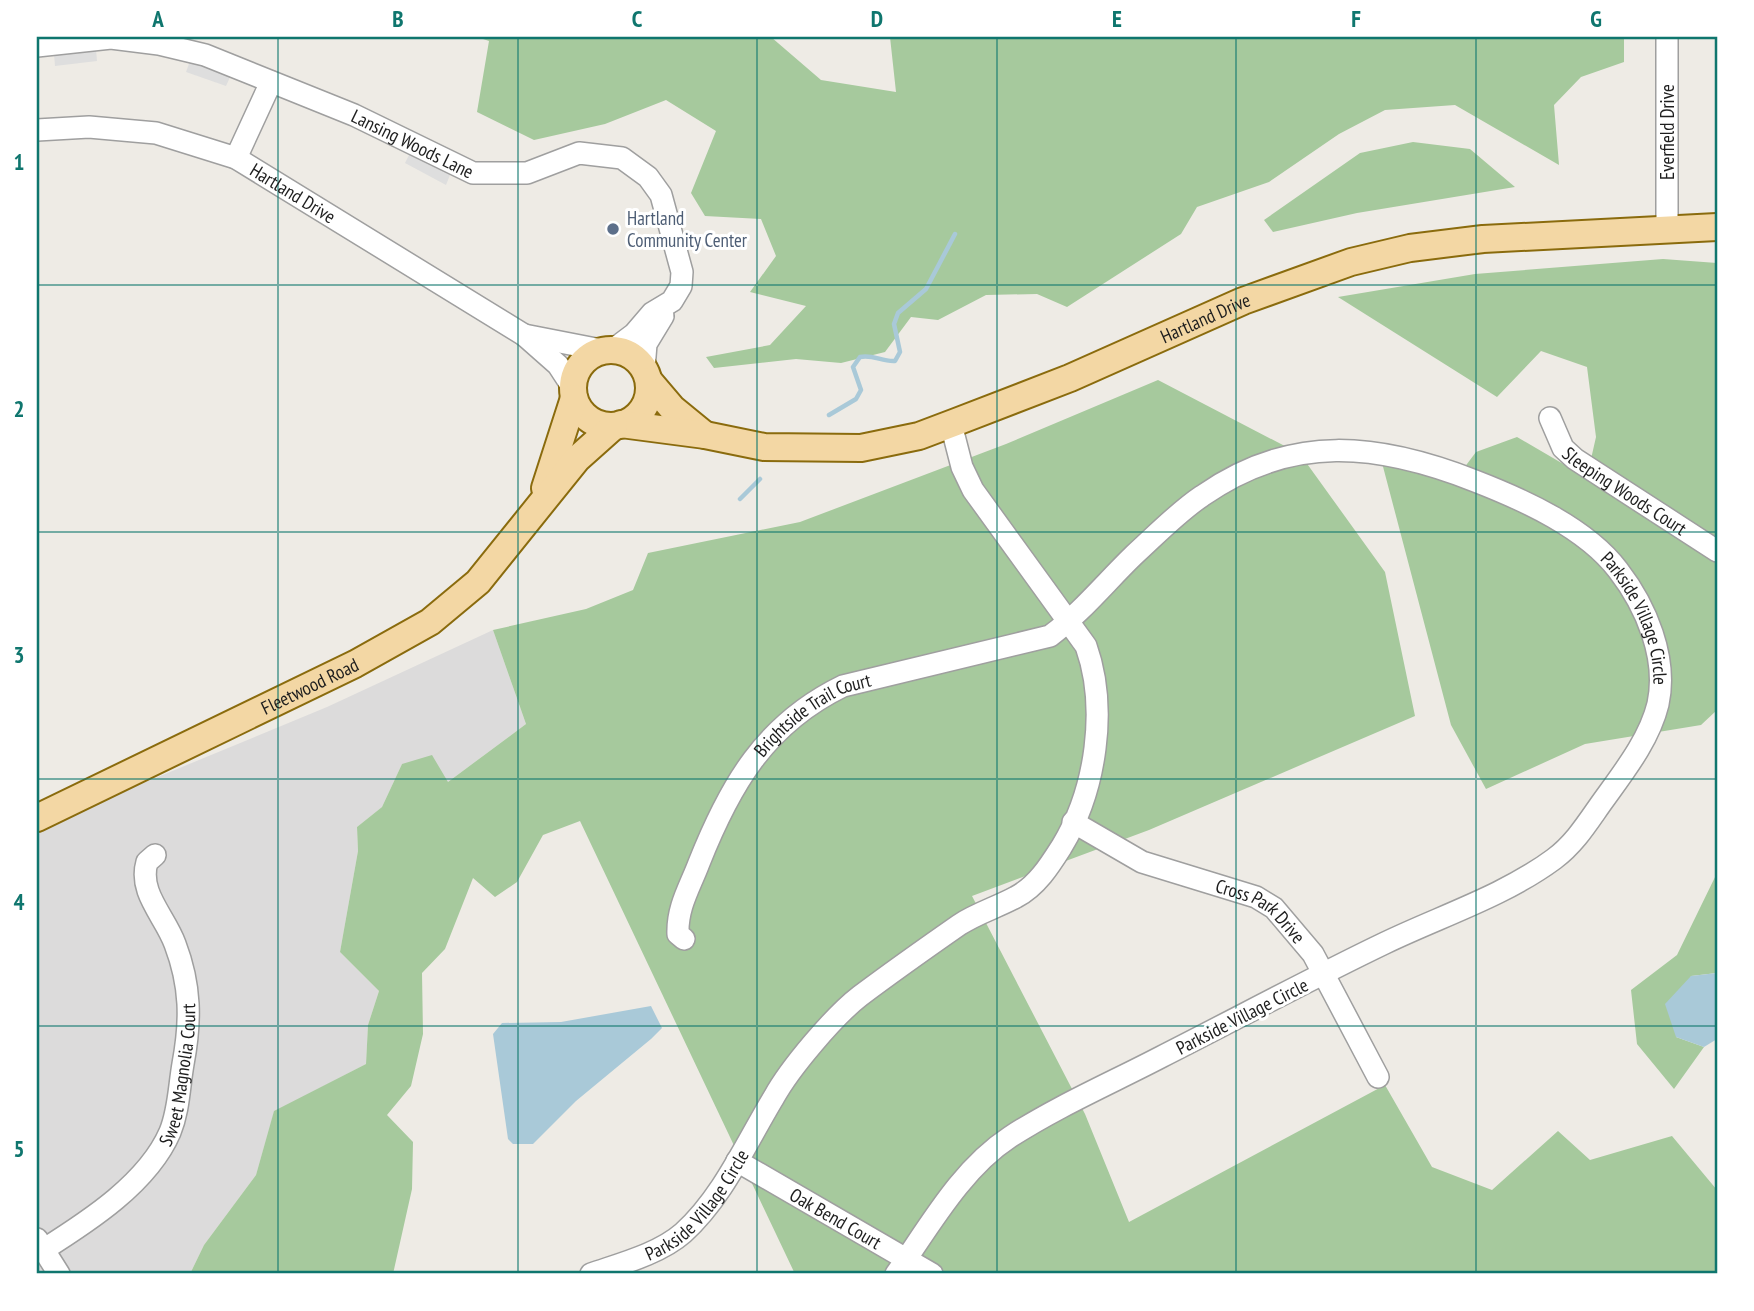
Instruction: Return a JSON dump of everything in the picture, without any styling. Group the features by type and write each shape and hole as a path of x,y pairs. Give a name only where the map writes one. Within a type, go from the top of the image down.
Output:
{"main road":[{"name":"Hartland Drive","path":"573,393 581,411 590,420 618,425 705,435 764,447 831,450 894,442 951,424 1070,378 1243,301 1351,262 1410,248 1483,239 1667,227 1717,227"},
{"name":"Hartland Drive","path":"608,350 626,352 672,408 705,435"},
{"path":"573,393 580,364 608,350"},
{"path":"618,425 637,416 645,406 647,375"},
{"name":"Fleetwood Road","path":"542,500 573,393"},
{"name":"Fleetwood Road","path":"37,818 355,664 430,622 478,582 578,459 618,425"}],"street":[{"name":"Everfield Drive","path":"1667,37 1667,227"},
{"name":"Lansing Woods Lane","path":"37,46 111,38 159,44 205,55 354,116 473,173 527,173 579,153 622,158 649,177 661,195 669,214 682,272 681,286 646,344 647,375"},
{"path":"236,158 271,82"},
{"name":"Hartland Drive","path":"37,130 89,127 156,133 236,158 524,335 558,365 573,393"},
{"name":"Lansing Woods Lane","path":"608,350 634,334 652,313 666,307"},
{"name":"Hartland Drive","path":"524,335 608,350"},
{"name":"Sleeping Woods Court","path":"1550,418 1563,448 1575,460 1717,551"},
{"name":"Parkside Village Circle","path":"591,1274 659,1248 681,1235 696,1219 737,1161 776,1093 841,1012 962,923 1018,896 1042,876 1063,844 1073,822 1088,784 1098,686 1086,646 973,490 962,467 951,424"},
{"name":"Parkside Village Circle","path":"901,1267 952,1194 1006,1139 1324,974 1514,884 1554,860 1586,827 1639,748 1658,706 1660,660 1649,626 1628,583 1611,561 1577,531 1489,486 1429,465 1354,449 1320,450 1251,469 1198,498 1134,555 1068,622"},
{"name":"Brightside Trail Court","path":"684,939 678,934 678,921 688,886 714,826 749,765 791,716 814,700 843,686 1050,636 1068,622"},
{"name":"Cross Park Drive","path":"1073,822 1142,862 1265,901 1307,946 1378,1077"},
{"name":"Sweet Magnolia Court","path":"40,1244 133,1182 163,1146 176,1111 190,1006 187,982 168,924 148,896 145,883 147,862 155,855"},
{"name":"Oak Bend Court","path":"737,1161 901,1267 932,1274"},
{"path":"40,1244 60,1274"}],"shaded area":[{"path":"96,49 97,61 55,66 54,54"},
{"path":"190,61 231,75 226,86 186,72"},
{"path":"410,153 450,175 446,185 405,163"},
{"path":"493,630 526,724 448,782 402,764 382,807 357,827 358,851 340,952 379,991 368,1025 366,1064 274,1112 256,1175 204,1245 190,1274 37,1274 37,827 327,707"}],"green space":[{"path":"477,37 771,37 821,80 896,92 890,37 1624,37 1624,62 1581,77 1554,105 1559,165 1455,105 1385,110 1339,134 1269,182 1197,207 1181,234 1067,307 1037,294 986,295 938,320 911,317 885,352 841,363 796,359 714,368 706,357 770,345 806,306 750,292 776,256 761,219 705,216 691,193 716,131 666,100 605,124 534,140 477,112 489,41"},
{"path":"1413,142 1470,149 1515,187 1357,213 1273,232 1264,220 1360,153"},
{"path":"1663,259 1717,263 1717,710 1701,725 1585,744 1486,789 1451,725 1381,459 1455,480 1476,452 1517,437 1565,465 1591,459 1596,437 1587,367 1541,351 1497,397 1338,297 1475,274"},
{"path":"1158,380 1300,454 1385,572 1415,716 1149,830 972,896 1085,1114 1129,1222 1385,1085 1432,1167 1492,1190 1558,1131 1590,1160 1672,1136 1717,1190 1717,1274 795,1274 580,821 543,835 517,882 495,897 473,878 445,949 422,973 423,1034 411,1086 387,1115 413,1142 412,1189 393,1274 190,1274 204,1245 256,1175 274,1111 366,1064 368,1025 379,991 340,952 358,851 357,827 382,807 402,764 432,755 448,782 526,724 493,630 586,609 633,590 648,553 800,522 1006,444"},
{"path":"1717,873 1717,973 1691,976 1676,1037 1704,1047 1674,1089 1637,1044 1631,990 1677,955"}],"water":[{"path":"1717,973 1717,1039 1704,1047 1676,1037 1665,1004 1691,976"},
{"path":"651,1006 662,1028 651,1039 576,1101 533,1144 513,1144 508,1139 493,1034 502,1023 561,1022"}],"waterway":[{"path":"829,415 856,399 861,390 853,367 860,357 895,361 900,352 894,324 898,313 926,289 955,234"},
{"path":"740,499 760,479"}],"place":[{"name":"Hartland Community Center","path":"613,229"}]}
